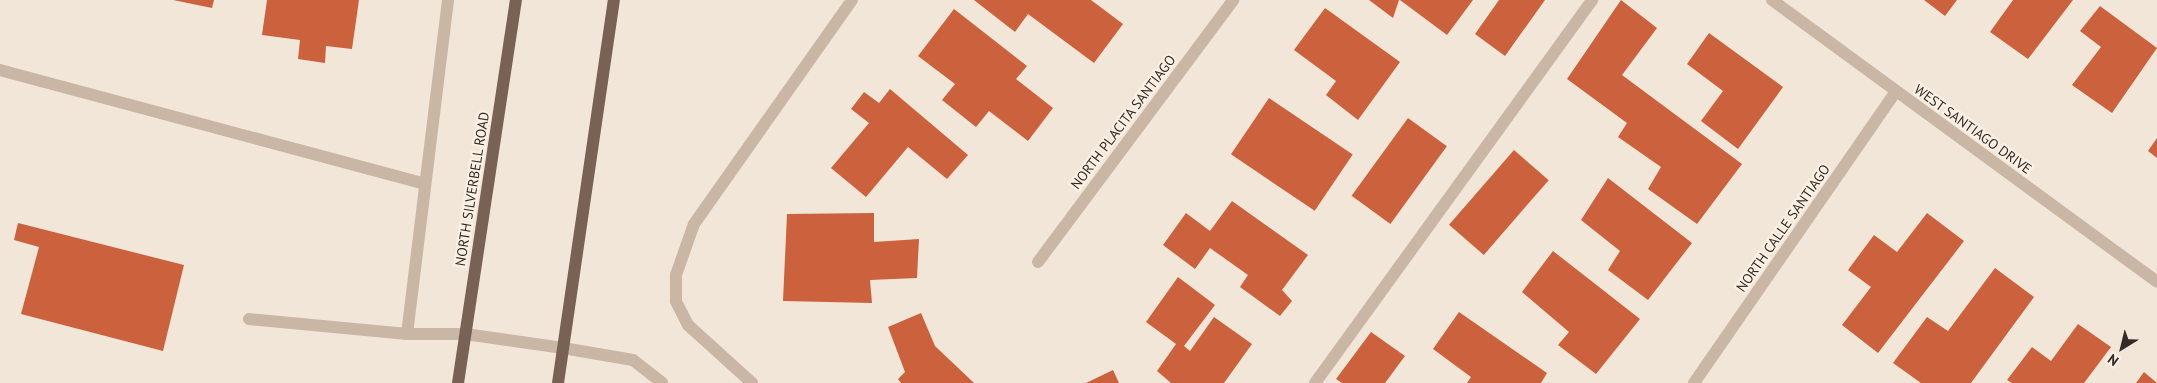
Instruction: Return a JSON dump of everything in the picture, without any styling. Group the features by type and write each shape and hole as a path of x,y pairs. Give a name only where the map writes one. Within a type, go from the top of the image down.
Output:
{"main road":[{"name":"NORTH SILVERBELL ROAD","path":"458,383 516,0"},
{"path":"558,383 614,0"}],"street":[{"path":"407,334 448,0"},
{"path":"752,383 688,325 676,301 676,275 694,224 852,0"},
{"name":"NORTH PLACITA SANTIAGO","path":"1038,262 1233,0"},
{"path":"1315,383 1592,0"},
{"name":"WEST SANTIAGO DRIVE","path":"1772,0 2157,282"},
{"path":"0,70 425,184"},
{"name":"NORTH CALLE SANTIAGO","path":"1694,383 1896,91"},
{"path":"249,319 407,334 465,334 563,348 633,360 662,383"}],"building":[{"path":"173,0 214,0 212,8"},
{"path":"267,0 359,0 352,49 326,46 325,63 298,59 300,40 262,35"},
{"path":"974,0 1091,0 1123,24 1094,63 1028,14 1015,32"},
{"path":"1369,0 1399,0 1393,18"},
{"path":"1400,0 1473,0 1447,35"},
{"path":"1499,0 1545,0 1505,56 1475,34"},
{"path":"1621,0 1657,28 1622,75 1742,164 1697,224 1648,189 1661,167 1618,137 1627,123 1567,79"},
{"path":"1924,0 1957,0 1945,16"},
{"path":"2013,0 2073,0 2028,59 1990,32"},
{"path":"2100,6 2157,48 2112,113 2072,85 2101,47 2080,31"},
{"path":"1325,8 1400,62 1358,120 1326,95 1336,81 1294,50"},
{"path":"954,9 1027,66 1016,79 1053,108 1028,141 989,111 976,127 942,100 955,84 918,56"},
{"path":"1709,33 1783,87 1738,149 1701,121 1723,91 1687,64"},
{"path":"890,89 968,155 947,179 908,147 866,197 831,168 869,123 851,109 864,92 879,103"},
{"path":"1269,98 1353,154 1315,211 1231,154"},
{"path":"1408,118 1447,146 1390,224 1352,196"},
{"path":"2157,138 2157,158 2148,151"},
{"path":"1514,150 1549,180 1484,255 1449,225"},
{"path":"1608,178 1692,243 1648,300 1608,270 1620,251 1581,220"},
{"path":"1232,201 1308,255 1282,290 1292,301 1280,316 1240,287 1248,275 1210,248 1195,269 1163,245 1186,213 1210,231"},
{"path":"874,213 874,242 919,239 917,278 870,280 872,303 783,301 787,214"},
{"path":"1927,213 1964,241 1878,353 1842,325 1871,287 1848,270 1874,235 1897,252"},
{"path":"18,223 184,265 163,351 21,314 39,247 14,240"},
{"path":"1553,251 1640,319 1596,374 1558,345 1569,332 1522,292"},
{"path":"1995,268 2034,297 1971,383 1921,383 1893,363 1927,317 1948,331"},
{"path":"1178,277 1215,305 1184,346 1190,351 1214,317 1252,344 1224,383 1171,383 1157,371 1176,344 1146,322"},
{"path":"1459,312 1547,373 1541,383 1467,383 1471,377 1433,349"},
{"path":"921,313 935,346 974,383 901,383 898,379 905,372 888,327"},
{"path":"2078,324 2111,347 2084,383 2012,383 2007,380 2032,347 2051,361"},
{"path":"1371,332 1405,356 1385,383 1342,383 1336,379"},
{"path":"1113,370 1119,383 1086,383"},
{"path":"2144,372 2157,383 2136,383"}]}
